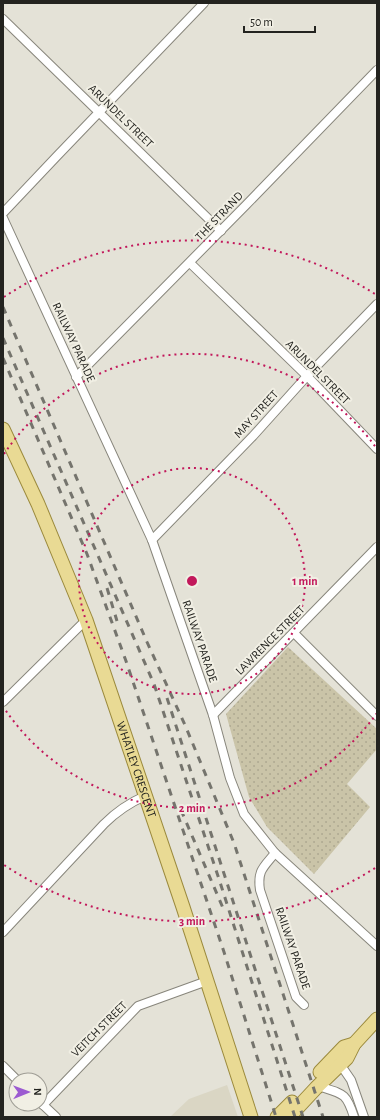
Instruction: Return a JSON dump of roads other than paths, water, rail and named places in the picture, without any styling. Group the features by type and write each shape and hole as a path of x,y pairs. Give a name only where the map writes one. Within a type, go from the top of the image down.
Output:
{"main road":[{"name":"WHATLEY CRESCENT","path":"3,430 38,504 86,620 251,1117"},
{"path":"289,1117 347,1058 354,1044 377,1020"},
{"path":"277,1117 344,1047 354,1044"}],"street":[{"path":"3,213 204,3"},
{"name":"ARUNDEL STREET","path":"3,19 221,231"},
{"name":"THE STRAND","path":"76,376 190,263 377,70"},
{"name":"RAILWAY PARADE","path":"3,218 152,540 213,714 230,778 244,814 275,853 260,871 258,879 260,890 296,997 304,1005"},
{"name":"ARUNDEL STREET","path":"190,263 307,376 377,449"},
{"name":"MAY STREET","path":"152,540 253,436 307,376 377,304"},
{"name":"LAWRENCE STREET","path":"213,714 377,547"},
{"path":"3,702 86,620"},
{"path":"294,633 377,716"},
{"path":"3,932 116,812 135,800 145,796"},
{"path":"275,853 377,946"},
{"name":"VEITCH STREET","path":"48,1097 138,1006 207,981"},
{"path":"340,1064 351,1080 364,1117"},
{"path":"318,1086 345,1096 354,1117"},
{"path":"48,1109 56,1117"}],"railway":[{"path":"3,307 147,642 185,725 234,843 323,1117"},
{"path":"3,338 154,684 219,879 295,1117"},
{"path":"3,358 87,554 126,661 224,952 276,1117"},
{"path":"107,588 117,621"},
{"path":"167,698 303,1117"},
{"path":"181,810 223,908"}]}
